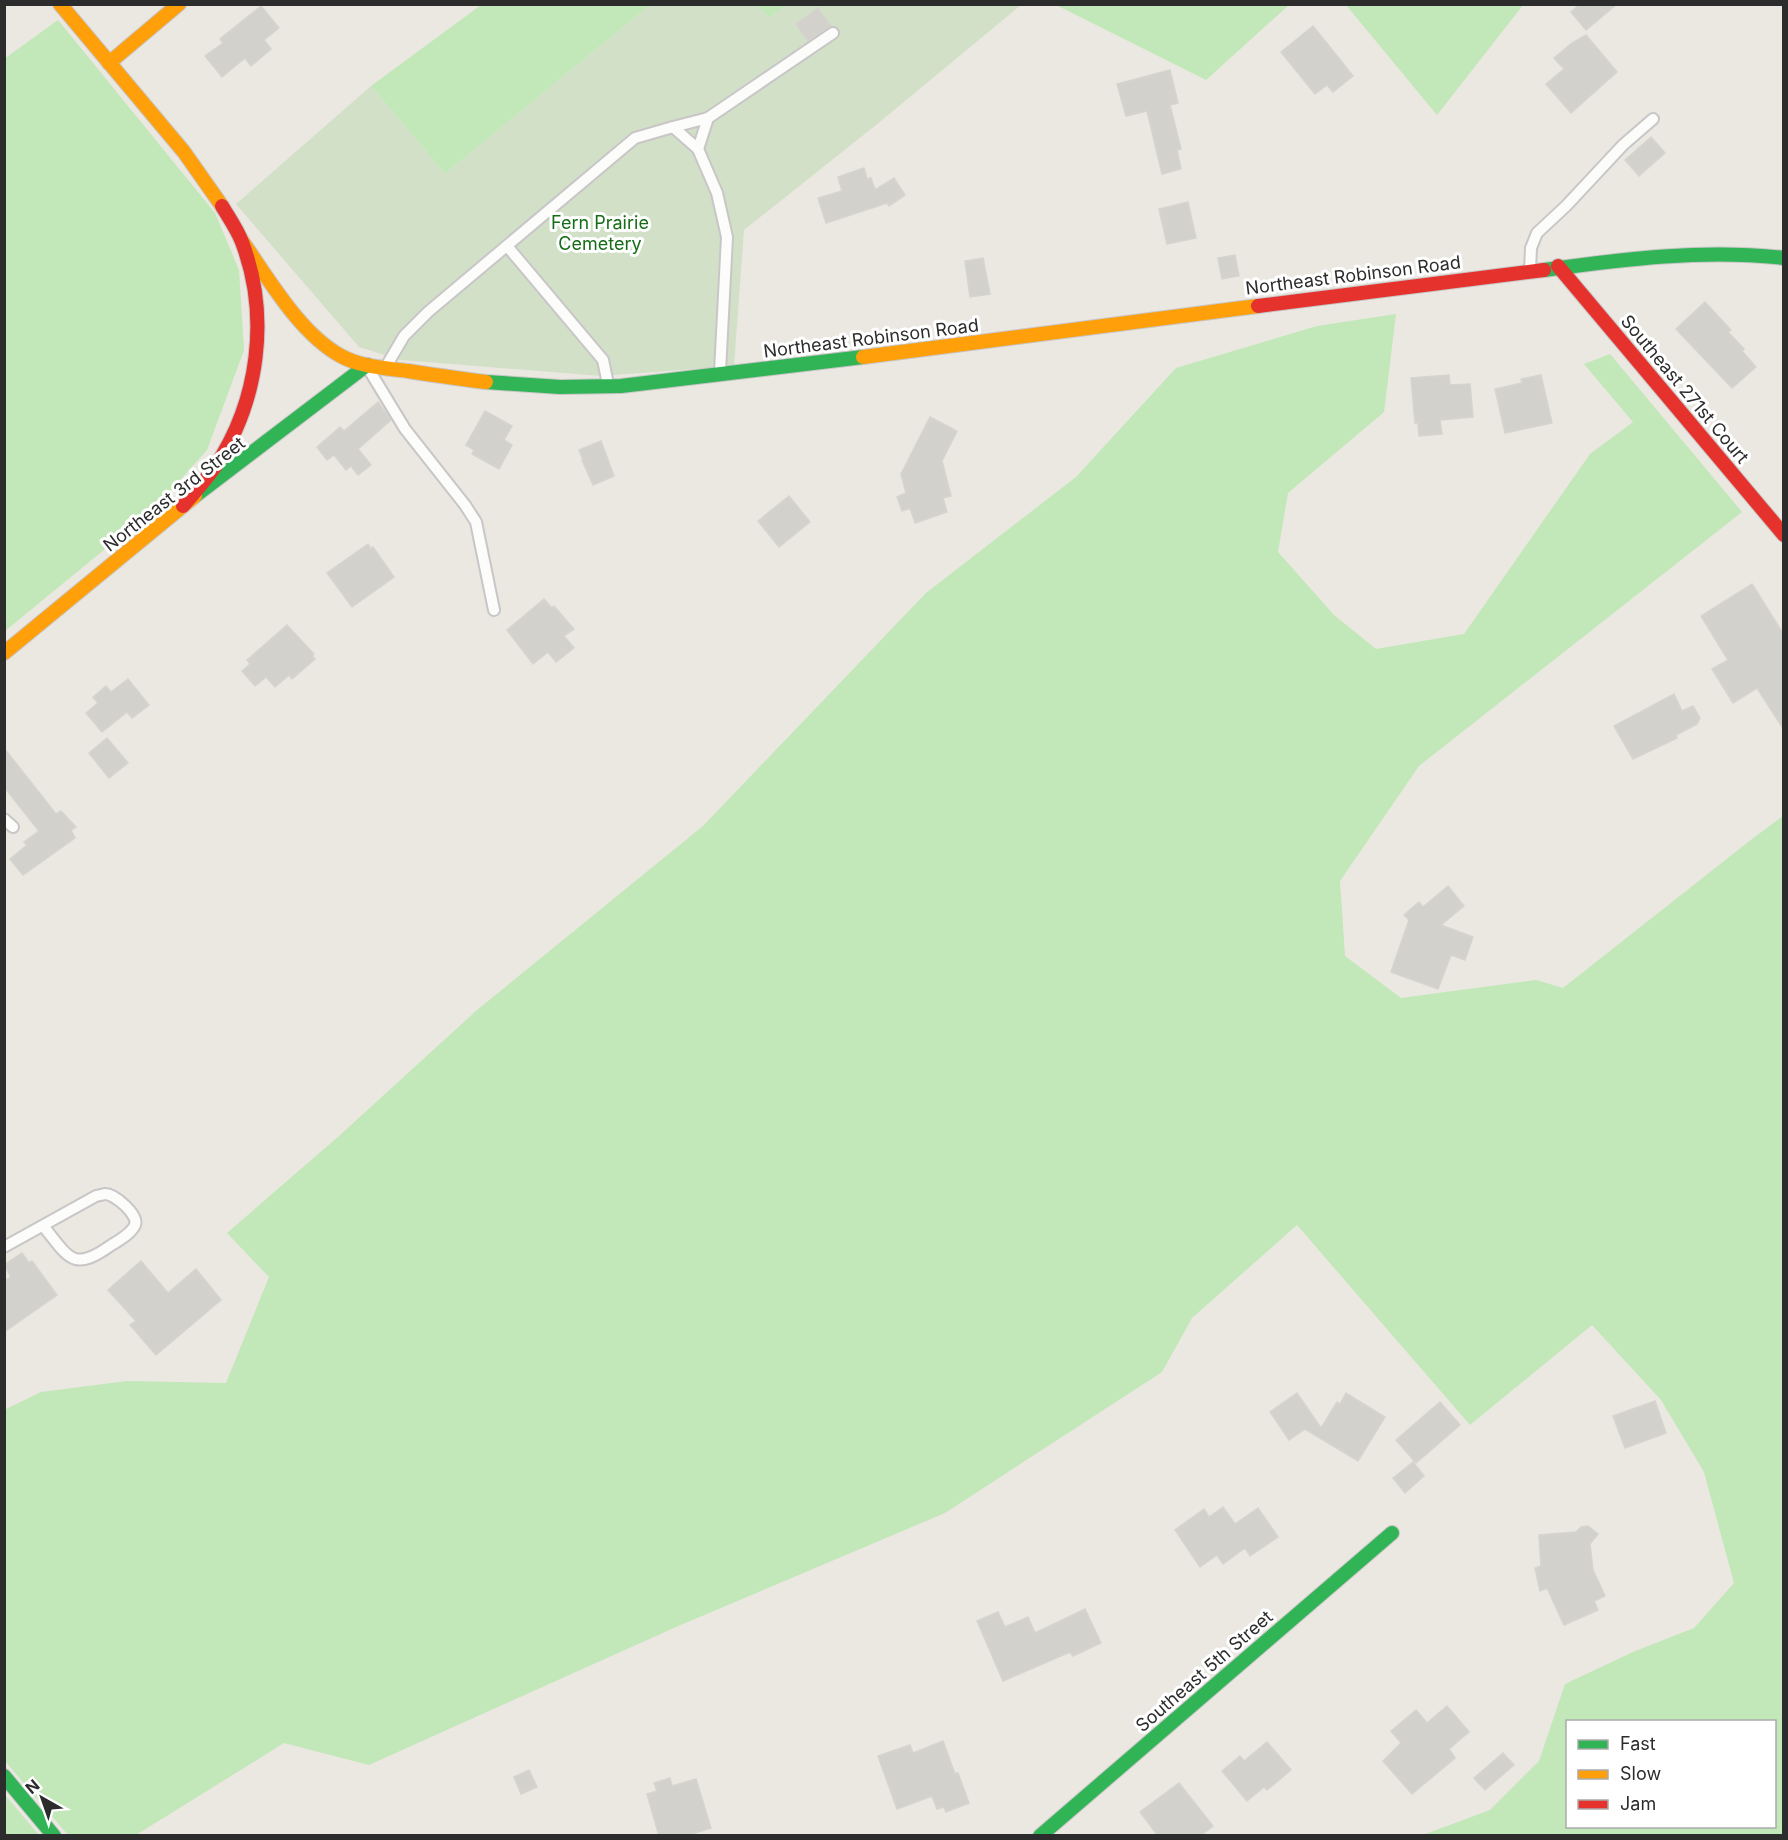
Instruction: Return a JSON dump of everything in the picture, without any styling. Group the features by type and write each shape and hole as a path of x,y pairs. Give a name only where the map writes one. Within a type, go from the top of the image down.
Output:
{"street":[{"path":"60,4 183,150 214,191 242,241 257,308 257,355 250,391 237,427 226,447 210,474 183,506"},
{"path":"109,63 179,4"},
{"name":"Northeast Robinson Road","path":"242,241 290,308 317,338 338,355 367,365 460,380 558,387 608,387 720,375 1651,256 1697,253 1751,254 1784,258"},
{"name":"Southeast 271st Court","path":"1558,267 1784,535"},
{"name":"Northeast 3rd Street","path":"4,654 183,506 367,365"},
{"name":"Southeast 5th Street","path":"1040,1836 1392,1533"},
{"path":"4,1776 54,1836"}],"lane":[{"path":"385,368 404,336 428,312 635,138 708,118 833,33"},
{"path":"698,149 708,118"},
{"path":"1530,270 1531,248 1537,233 1581,191 1623,145 1653,119"},
{"path":"673,127 698,149 717,193 727,237 720,375"},
{"path":"507,246 603,360 608,387"},
{"path":"367,365 405,429 476,522 494,610"},
{"path":"226,447 243,461"},
{"path":"4,819 13,827"},
{"path":"4,1247 44,1227 96,1196 105,1194 121,1202 134,1216 135,1221 135,1226 126,1236 94,1257 81,1261 72,1258 64,1251 44,1227"}],"green space":[{"path":"1289,4 1206,80 1056,5"},
{"path":"481,5 650,5 445,174 371,86"},
{"name":"Fern Prairie Cemetery","path":"650,5 756,5 770,18 787,5 1021,5 744,230 734,366 601,376 401,360 359,347 236,204 371,86 445,174"},
{"path":"756,5 787,5 770,18"},
{"path":"1346,5 1523,5 1437,115"},
{"path":"58,20 215,213 239,270 244,350 207,450 155,508 5,631 4,59"},
{"path":"1396,314 1384,412 1288,493 1278,552 1334,615 1376,649 1464,634 1590,454 1633,422 1584,364 1610,354 1742,512 1419,766 1340,881 1345,956 1401,998 1536,980 1563,988 1783,816 1783,1835 1423,1835 1490,1810 1539,1761 1565,1684 1633,1652 1694,1628 1734,1583 1704,1472 1661,1400 1592,1325 1470,1425 1297,1225 1192,1318 1162,1372 945,1513 676,1627 369,1765 284,1743 136,1835 68,1835 5,1761 4,1410 41,1392 127,1381 226,1383 269,1277 227,1233 339,1136 477,1010 703,826 926,593 1076,477 1176,368 1317,326"},
{"path":"5,1795 39,1835 5,1835"}],"building":[{"path":"1580,4 1617,4 1586,30 1571,12"},
{"path":"261,6 279,28 264,40 271,49 251,66 245,58 222,77 205,56 223,43 220,39"},
{"path":"818,8 831,26 808,41 796,24"},
{"path":"1313,26 1353,76 1333,92 1327,85 1315,94 1281,52"},
{"path":"1586,35 1617,72 1571,113 1546,84 1564,69 1554,58"},
{"path":"1170,70 1178,103 1170,105 1181,149 1177,150 1181,169 1162,174 1147,111 1126,116 1117,84"},
{"path":"1651,137 1665,153 1639,176 1625,160"},
{"path":"864,168 867,179 871,178 875,190 894,178 905,195 889,206 887,203 826,223 818,198 842,191 838,177"},
{"path":"1188,202 1196,238 1167,244 1159,209"},
{"path":"1235,255 1239,276 1222,279 1218,258"},
{"path":"983,258 990,294 970,297 965,261"},
{"path":"1705,302 1731,330 1728,332 1744,349 1742,351 1756,367 1732,388 1676,329"},
{"path":"1449,375 1450,385 1470,384 1473,417 1440,420 1442,434 1419,436 1418,423 1415,423 1411,378"},
{"path":"1541,375 1552,423 1505,433 1495,389 1522,383 1521,379"},
{"path":"378,402 391,420 358,449 371,465 358,475 351,466 346,470 334,455 327,460 317,447 340,427 344,431"},
{"path":"485,411 512,426 504,440 512,445 499,469 472,454 474,450 466,445"},
{"path":"930,417 957,431 942,461 951,496 943,498 947,512 915,523 910,508 902,511 897,497 906,493 901,474"},
{"path":"601,441 614,476 593,485 579,450"},
{"path":"789,496 810,522 779,547 758,521"},
{"path":"368,544 371,549 373,547 394,577 352,607 327,573"},
{"path":"1752,584 1784,635 1784,730 1757,688 1733,703 1712,669 1728,660 1701,616"},
{"path":"544,599 552,608 554,606 574,629 564,636 574,648 556,662 548,652 533,664 507,630"},
{"path":"287,625 314,654 312,656 315,659 292,679 289,675 275,687 266,677 255,686 242,671 250,664 247,660"},
{"path":"128,679 149,705 132,718 127,712 102,732 86,713 98,703 93,697 106,686 111,692"},
{"path":"1674,694 1682,711 1693,706 1700,718 1697,724 1676,735 1677,738 1633,759 1614,726"},
{"path":"107,738 128,763 109,778 89,753"},
{"path":"4,748 56,814 61,811 76,827 71,830 75,838 23,875 10,859 27,845 24,842 39,831 4,787"},
{"path":"1448,886 1464,906 1441,925 1473,937 1465,960 1451,955 1438,989 1391,972 1409,920 1404,915 1419,902 1423,907"},
{"path":"22,1253 29,1263 32,1261 57,1295 4,1332 4,1281 11,1277 4,1265"},
{"path":"141,1261 168,1293 196,1269 221,1300 156,1355 130,1325 136,1321 108,1290"},
{"path":"1297,1393 1321,1428 1337,1402 1340,1404 1346,1393 1385,1417 1358,1461 1305,1429 1289,1440 1270,1412"},
{"path":"1655,1401 1666,1433 1625,1448 1613,1416"},
{"path":"1440,1402 1460,1425 1416,1463 1396,1440"},
{"path":"1413,1462 1424,1476 1405,1493 1393,1478"},
{"path":"1223,1507 1235,1524 1258,1508 1278,1537 1250,1556 1245,1548 1223,1564 1217,1555 1200,1567 1175,1530 1204,1509 1209,1517"},
{"path":"1588,1526 1598,1534 1590,1544 1593,1570 1605,1596 1594,1601 1598,1610 1564,1625 1547,1588 1540,1591 1535,1568 1541,1566 1539,1535 1576,1532 1581,1527"},
{"path":"1085,1609 1101,1643 1073,1656 1070,1652 1003,1681 977,1621 998,1612 1005,1627 1028,1617 1035,1633"},
{"path":"1447,1706 1469,1732 1449,1749 1455,1758 1412,1794 1383,1761 1401,1743 1391,1731 1416,1710 1427,1723"},
{"path":"943,1741 969,1803 946,1812 944,1807 937,1809 932,1796 897,1809 878,1756 910,1745 913,1753"},
{"path":"1267,1742 1291,1770 1267,1790 1264,1787 1247,1801 1222,1771 1240,1756 1244,1761"},
{"path":"1503,1753 1514,1765 1485,1790 1474,1778"},
{"path":"529,1770 537,1787 521,1794 514,1777"},
{"path":"670,1778 672,1786 696,1779 711,1828 685,1836 659,1836 647,1794 657,1791 654,1783"},
{"path":"1179,1783 1213,1826 1200,1836 1158,1836 1140,1812"}],"traffic: fast":[{"path":"1544,270 1664,256 1754,255 1784,258"},
{"path":"486,382 560,387 621,386 863,357"},
{"path":"195,496 367,365"},
{"path":"1040,1836 1392,1533"},
{"path":"4,1776 54,1836"}],"traffic: slow":[{"path":"60,4 184,152 222,206"},
{"path":"109,63 179,4"},
{"path":"242,241 299,320 312,334 341,356 357,363 373,366 486,382"},
{"path":"863,357 1258,306"},
{"path":"4,653 195,496"}],"traffic: jam":[{"path":"183,506 215,467 230,441 242,414 256,358 256,299 251,270 240,237 222,206"},
{"path":"1558,266 1784,535"},
{"path":"1258,306 1544,270"}]}
